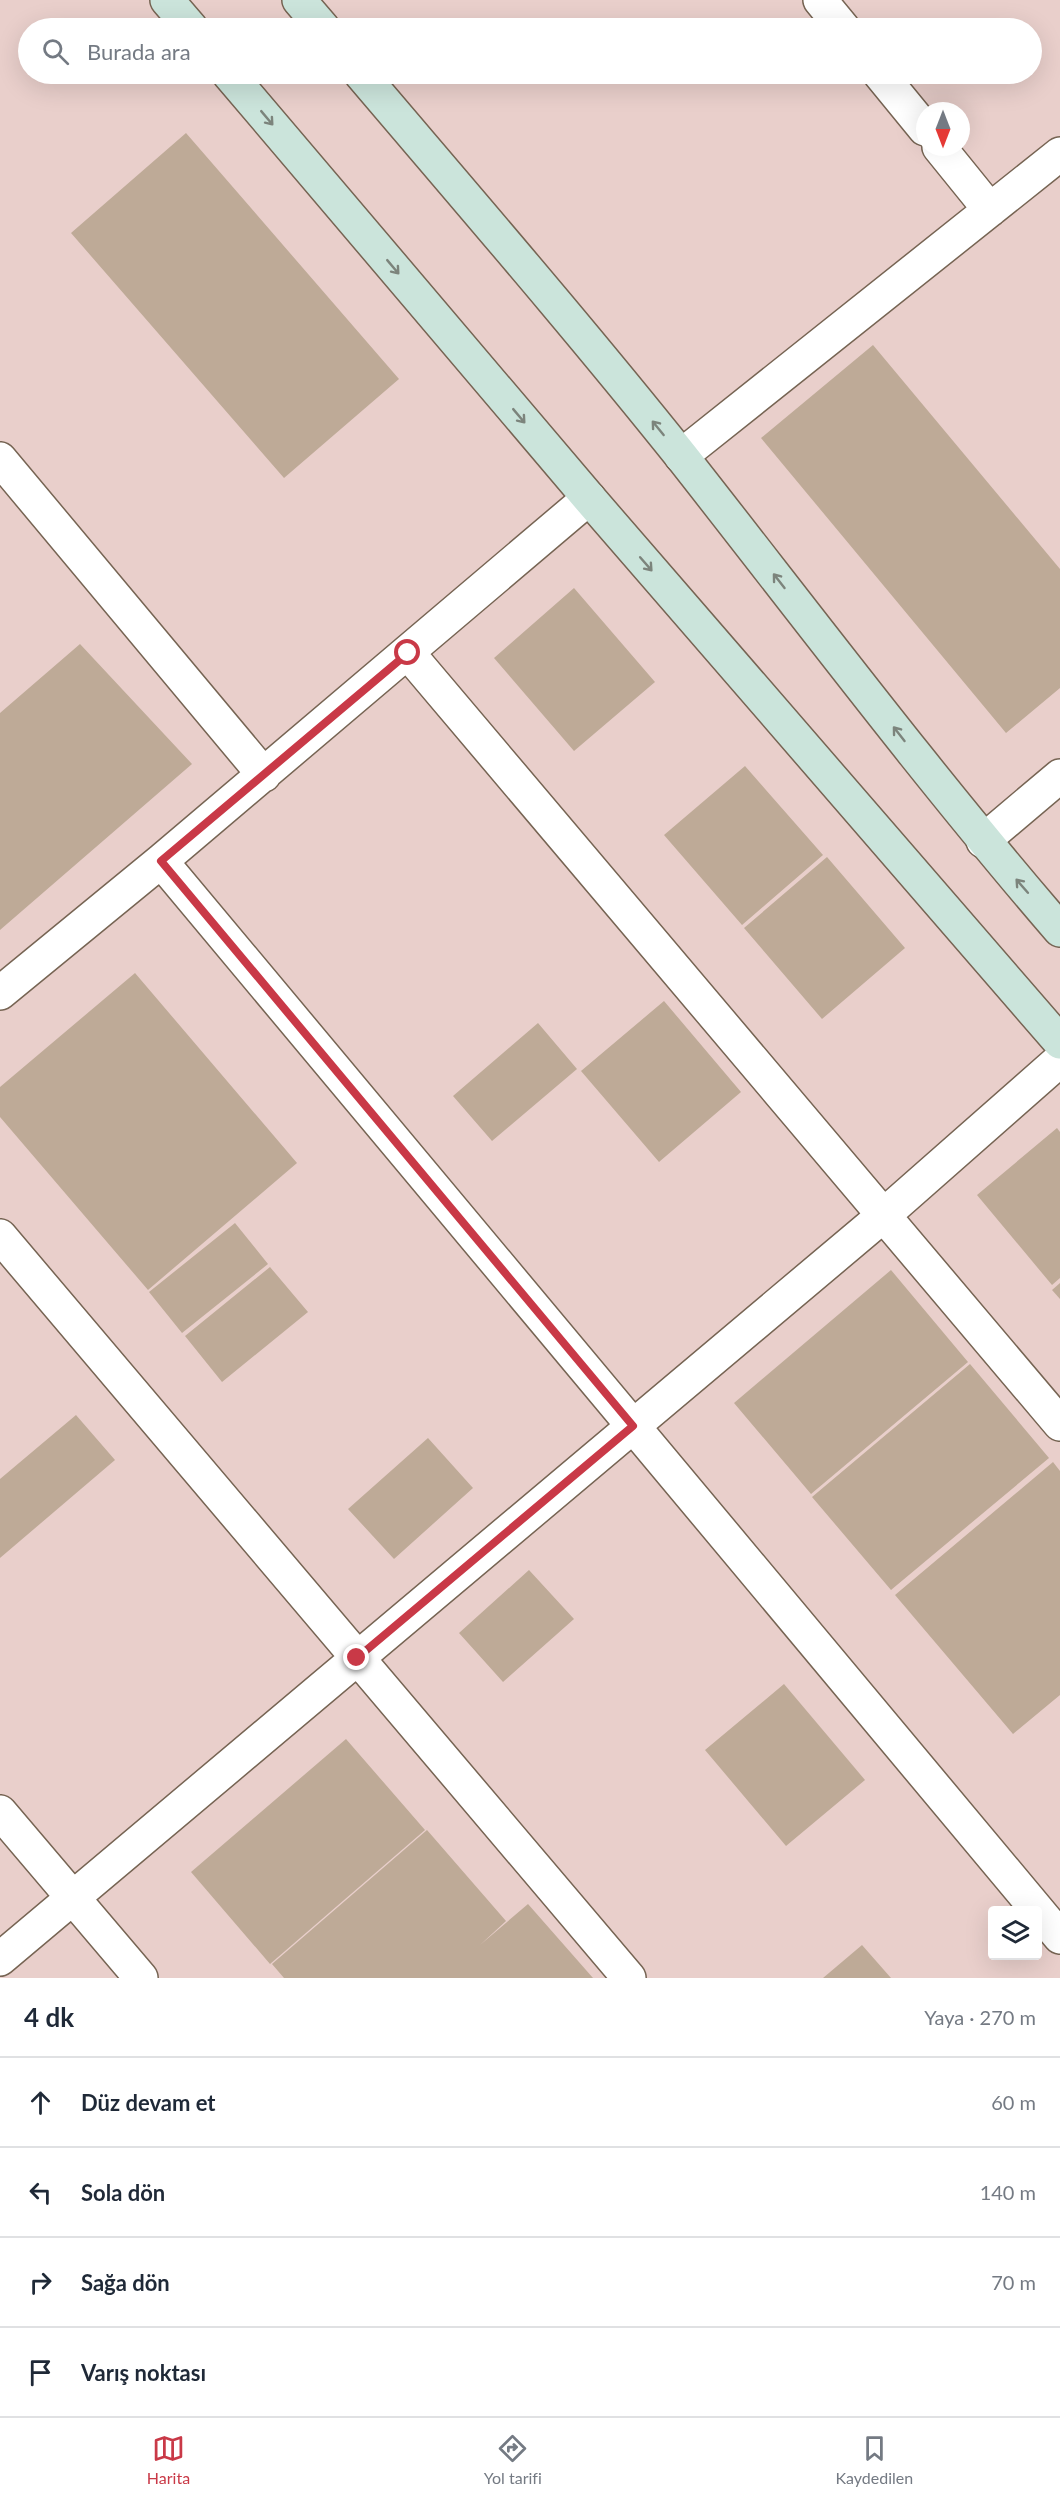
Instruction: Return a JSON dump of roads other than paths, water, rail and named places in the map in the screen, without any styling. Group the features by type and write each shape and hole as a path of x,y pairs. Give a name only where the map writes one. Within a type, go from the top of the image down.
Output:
{"main road":[{"path":"167,0 182,18"},
{"path":"299,0 314,18"},
{"path":"237,84 589,498 1060,1042"},
{"path":"370,84 573,323 681,456 983,841 1060,930"}],"street":[{"path":"820,0 835,18"},
{"path":"888,84 916,118"},
{"path":"681,456 1060,154"},
{"path":"946,156 990,210"},
{"path":"0,459 264,775"},
{"path":"0,993 264,775 589,498"},
{"path":"408,653 1060,1424"},
{"path":"983,841 1060,776"},
{"path":"161,861 1060,1937"},
{"path":"0,1959 884,1215 1060,1060"},
{"path":"0,1236 628,1978"},
{"path":"0,1812 141,1978"}]}
